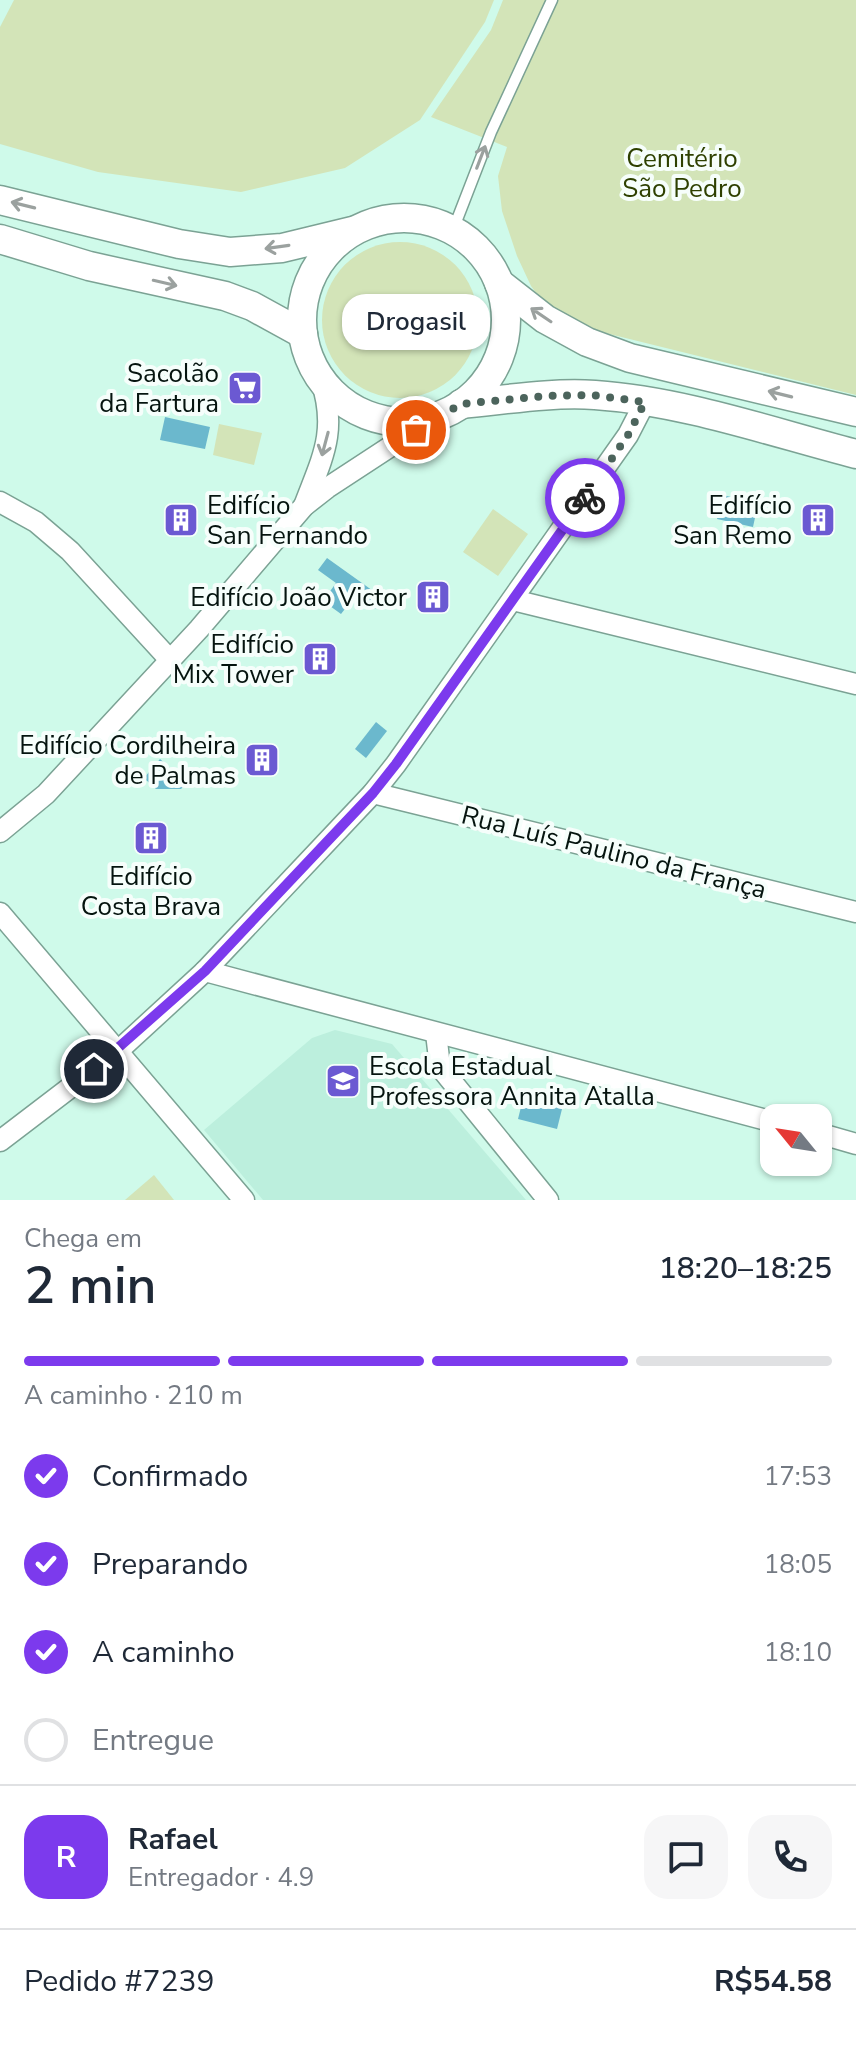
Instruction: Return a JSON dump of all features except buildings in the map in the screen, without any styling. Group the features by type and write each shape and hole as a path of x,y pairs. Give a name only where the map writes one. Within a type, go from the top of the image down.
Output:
{"main road":[{"path":"0,200 179,244 230,252 282,248 353,231 377,221 403,217 429,221 453,230 473,244 488,262 499,283 505,305 505,328 501,350 492,371 478,389 449,410"},
{"path":"353,231 337,243 313,275 305,294 303,334 309,358 321,380 339,399 361,413 411,422 449,410 546,396 591,395 688,410 856,454"},
{"path":"0,239 89,266 225,296 252,306 303,334"},
{"path":"499,283 545,319 587,342 630,358 856,412"}],"street":[{"path":"304,506 329,429 330,414 321,380"},
{"path":"0,1141 118,1051 205,971 373,793 628,435 645,402"},
{"path":"0,832 46,794 170,660 304,506 449,410"},
{"path":"2,506 36,522 70,551 170,660"},
{"path":"513,600 856,684"},
{"name":"Rua Luís Paulino da França","path":"373,793 856,912"},
{"path":"0,913 244,1200"},
{"path":"205,971 760,1118"},
{"path":"436,1033 440,1067 548,1200"},
{"path":"832,1137 856,1144"}],"lane":[{"path":"453,230 491,132 552,0"}],"shaded area":[{"name":"Escola Estadual Professora Annita Atalla","path":"335,1030 392,1044 526,1200 263,1200 204,1130 312,1038"}],"green space":[{"path":"14,0 494,0 485,22 420,120 345,168 241,192 98,172 0,144 0,27"},
{"name":"Cemitério São Pedro","path":"503,0 856,0 856,395 585,328 544,304 531,286 517,256 502,211 498,176 507,147 431,117 491,30"},
{"path":"400,242 430,248 455,265 472,290 478,320 472,350 455,375 430,392 400,398 370,392 345,375 328,350 322,320 328,290 345,265 370,248"},
{"path":"219,424 262,433 254,465 213,455"},
{"path":"493,509 528,534 498,576 463,552"},
{"path":"154,1175 174,1200 125,1200"}],"water":[{"path":"165,417 210,427 205,449 160,440"},
{"path":"723,495 758,504 753,527 717,519"},
{"path":"327,558 383,598 375,609 355,596 341,614 323,601 336,583 318,570"},
{"path":"376,722 387,731 366,758 355,749"},
{"path":"160,759 187,783 181,789 156,789 144,778"},
{"path":"523,1099 562,1109 557,1129 518,1119"}],"way so far":[{"path":"416,430 461,404 591,395 645,402 628,435 585,498"}],"place":[{"name":"Sacolão da Fartura","path":"245,388"},
{"name":"Drogasil","path":"416,430"},
{"name":"Edifício San Fernando","path":"181,520"},
{"name":"Edifício San Remo","path":"818,520"},
{"name":"Edifício João Victor","path":"433,597"},
{"name":"Edifício Mix Tower","path":"320,659"},
{"name":"Edifício Cordilheira de Palmas","path":"262,760"},
{"name":"Edifício Costa Brava","path":"151,838"},
{"name":"Escola Estadual Professora Annita Atalla","path":"343,1081"}],"route":[{"path":"94,1069 205,971 373,793 585,498"}]}
